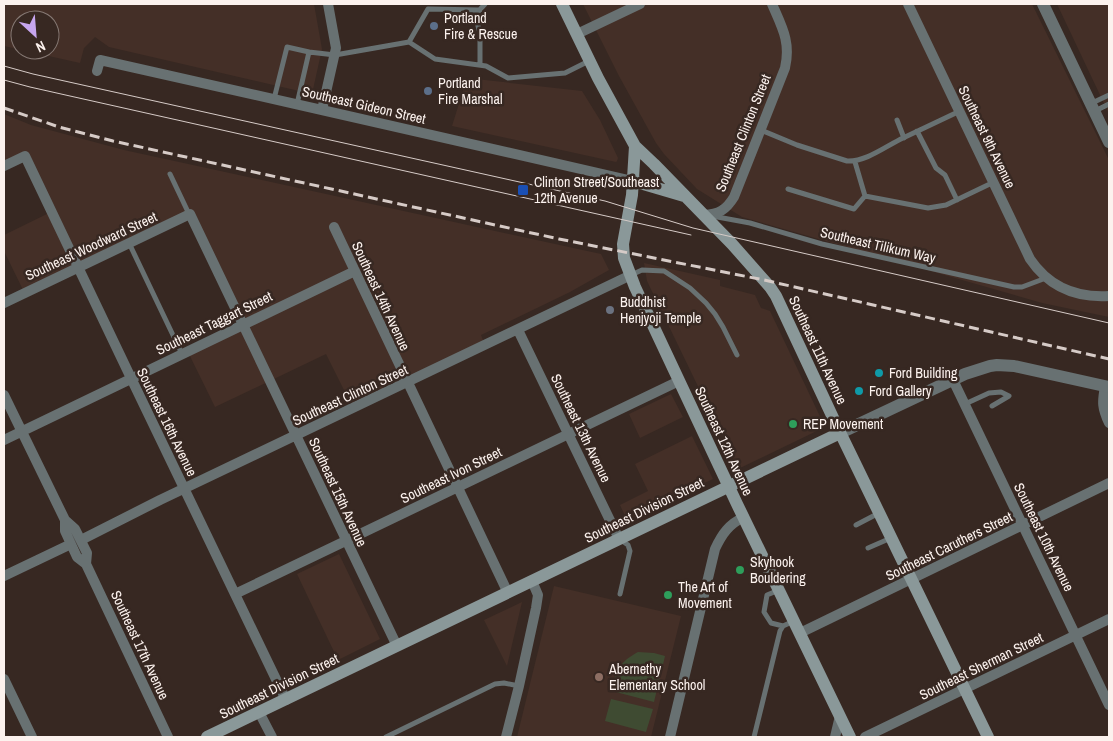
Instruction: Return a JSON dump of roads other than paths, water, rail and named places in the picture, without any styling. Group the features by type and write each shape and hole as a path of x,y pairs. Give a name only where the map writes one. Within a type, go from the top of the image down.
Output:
{"main road":[{"path":"562,4 635,146"},
{"name":"Southeast 12th Avenue","path":"635,146 632,194 623,244 624,258 679,381 779,590 789,623 800,633 850,737"},
{"name":"Southeast 11th Avenue","path":"635,146 704,214 758,272 776,296 840,433 988,737"},
{"path":"633,181 686,196"},
{"name":"Southeast Division Street","path":"207,737 840,433"}],"street":[{"path":"322,110 336,48 328,4"},
{"path":"577,34 640,4"},
{"name":"Southeast Clinton Street","path":"704,214 719,212 731,202 785,68 787,44 783,27 772,4"},
{"name":"Southeast 9th Avenue","path":"908,4 1030,259 1054,284 1076,293 1097,297 1109,296"},
{"path":"1043,4 1109,142"},
{"name":"Southeast Gideon Street","path":"97,71 100,60 633,181"},
{"name":"Southeast 16th Avenue","path":"4,166 25,156 286,700"},
{"name":"Southeast Woodward Street","path":"4,303 190,214"},
{"name":"Southeast 15th Avenue","path":"190,214 397,646"},
{"name":"Southeast 14th Avenue","path":"334,227 508,593"},
{"name":"Southeast Taggart Street","path":"4,440 355,271"},
{"name":"Southeast Clinton Street","path":"4,576 631,275"},
{"name":"Southeast 13th Avenue","path":"518,330 619,539"},
{"name":"Southeast Division Street","path":"840,433 983,367 997,365 1014,366 1108,387"},
{"name":"Southeast 10th Avenue","path":"953,380 1109,705"},
{"name":"Southeast Ivon Street","path":"235,594 679,381"},
{"path":"1108,387 1102,403 1109,423"},
{"name":"Southeast 17th Avenue","path":"4,395 65,520 74,527 76,542 87,553 86,564 168,737"},
{"name":"Southeast Caruthers Street","path":"800,633 1109,483"},
{"path":"670,737 715,549 724,532 734,522 744,516"},
{"path":"506,737 538,600 532,581"},
{"name":"Southeast Sherman Street","path":"864,737 1109,620"},
{"path":"4,679 32,737"},
{"path":"259,712 272,737"},
{"path":"835,737 840,716"}],"lane":[{"path":"480,65 480,33 475,15 485,4"},
{"path":"408,42 428,9 480,10"},
{"path":"274,99 288,47 309,52 335,54 408,42 435,59 486,66 508,78 565,73 590,61"},
{"path":"297,104 309,52"},
{"path":"1093,107 1109,95"},
{"path":"1093,107 1109,104"},
{"path":"760,130 797,145 855,162 960,111"},
{"path":"897,120 904,138"},
{"path":"917,131 936,168 944,176 957,200"},
{"path":"855,162 865,196"},
{"path":"170,174 190,214"},
{"path":"865,196 928,208 946,205 994,182"},
{"path":"788,189 854,209 865,196"},
{"name":"Southeast Tilikum Way","path":"704,214 750,223 822,244 1014,287 1022,287 1047,278"},
{"path":"129,243 182,354"},
{"path":"631,275 642,270 664,271 690,288 715,314 737,355"},
{"path":"965,404 989,393 1001,392 1009,396 992,406"},
{"path":"856,525 879,513"},
{"path":"868,548 891,537"},
{"path":"619,539 628,546 630,551 620,594"},
{"path":"779,590 768,595 764,612 771,622 789,623"},
{"path":"754,737 780,631 789,623"},
{"path":"386,737 495,684 504,683 519,686"}],"tram line":[{"path":"4,66 605,201 693,228 1109,323"},
{"path":"4,80 691,235"}],"railway":[{"path":"4,108 59,127 113,141 559,239 764,280 1109,359"}],"place":[{"name":"Portland Fire & Rescue","path":"434,26"},
{"name":"Portland Fire Marshal","path":"428,91"},
{"name":"Clinton Street/Southeast 12th Avenue","path":"523,190"},
{"name":"Buddhist Henjyoji Temple","path":"610,310"},
{"name":"Ford Building","path":"879,373"},
{"name":"Ford Gallery","path":"859,391"},
{"name":"REP Movement","path":"793,424"},
{"name":"Skyhook Bouldering","path":"740,570"},
{"name":"The Art of Movement","path":"668,595"},
{"name":"Abernethy Elementary School","path":"599,677"}]}
